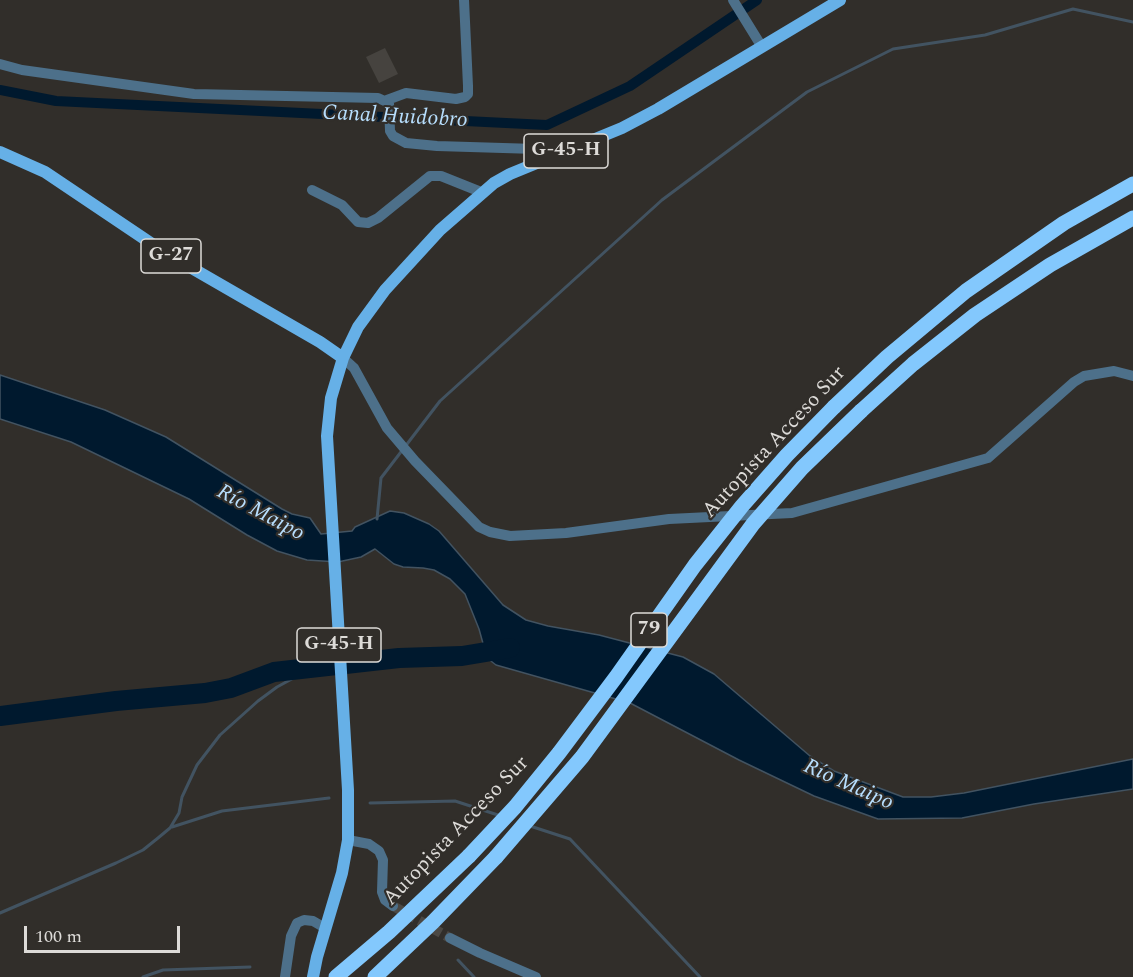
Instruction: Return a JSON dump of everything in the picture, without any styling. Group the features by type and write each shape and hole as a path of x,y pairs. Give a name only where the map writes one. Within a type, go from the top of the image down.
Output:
{"highway":[{"name":"Autopista Acceso Sur","path":"336,977 389,932 469,856 515,807 559,753 695,565 742,506 834,407 914,333 993,271 1064,223 1133,184"},
{"name":"Autopista Acceso Sur","path":"375,977 433,922 528,822 582,757 753,524 802,468 913,364 975,315 1050,265 1133,218"}],"main road":[{"name":"G-45-H","path":"313,977 338,888 348,840 348,790 327,422 331,398 343,358 358,327 376,301 440,230 481,192 510,174 640,119 840,0"},
{"name":"G-27","path":"0,152 45,172 164,252 320,342 343,358"}],"street":[{"path":"388,105 406,93 456,99 465,98 468,94 464,0"},
{"path":"735,3 762,47"},
{"path":"0,64 22,70 194,94 378,98 388,105 393,136 405,143 571,150"},
{"path":"312,190 342,206 358,222 368,223 378,218 430,176 441,176 481,192"},
{"path":"343,358 354,368 387,429 415,461 479,527 510,536 566,533 669,519 792,513 988,458 1074,382 1084,376 1114,371 1132,376"},
{"path":"348,840 369,844 379,851 383,860 382,892 385,900 393,906"},
{"path":"285,977 291,936 297,923 304,920 314,921 325,928"},
{"path":"450,938 536,977"}],"water":[{"path":"0,375 105,410 166,437 282,509 310,518 321,534 352,531 355,527 390,511 404,513 429,524 439,531 503,605 526,620 599,635 683,657 714,674 810,756 834,771 903,797 931,797 964,793 1133,759 1133,789 962,818 878,819 814,796 630,703 496,665 487,658 479,629 465,594 450,579 434,570 394,564 375,549 361,557 338,562 307,560 277,551 189,499 71,442 0,419"}],"building":[{"path":"385,48 398,74 379,83 366,57"}],"waterway":[{"name":"Canal Huidobro","path":"0,90 56,101 547,125 630,86 757,0"},
{"path":"377,519 381,478 440,401 662,200 807,92 893,49 985,35 1073,9 1133,22"},
{"name":"Río Maipo","path":"0,716 116,701 205,693 231,688 274,672 399,658 462,656 510,648"},
{"path":"0,913 143,850 170,828 179,813 182,797 197,765 220,735 277,687 312,668"},
{"path":"172,827 222,811 329,798"},
{"path":"370,803 455,801 501,816"},
{"path":"530,826 570,839 700,977"},
{"path":"458,960 474,977"},
{"path":"143,977 163,970 250,967"}],"tunnel":[{"path":"393,906 450,938"}]}
